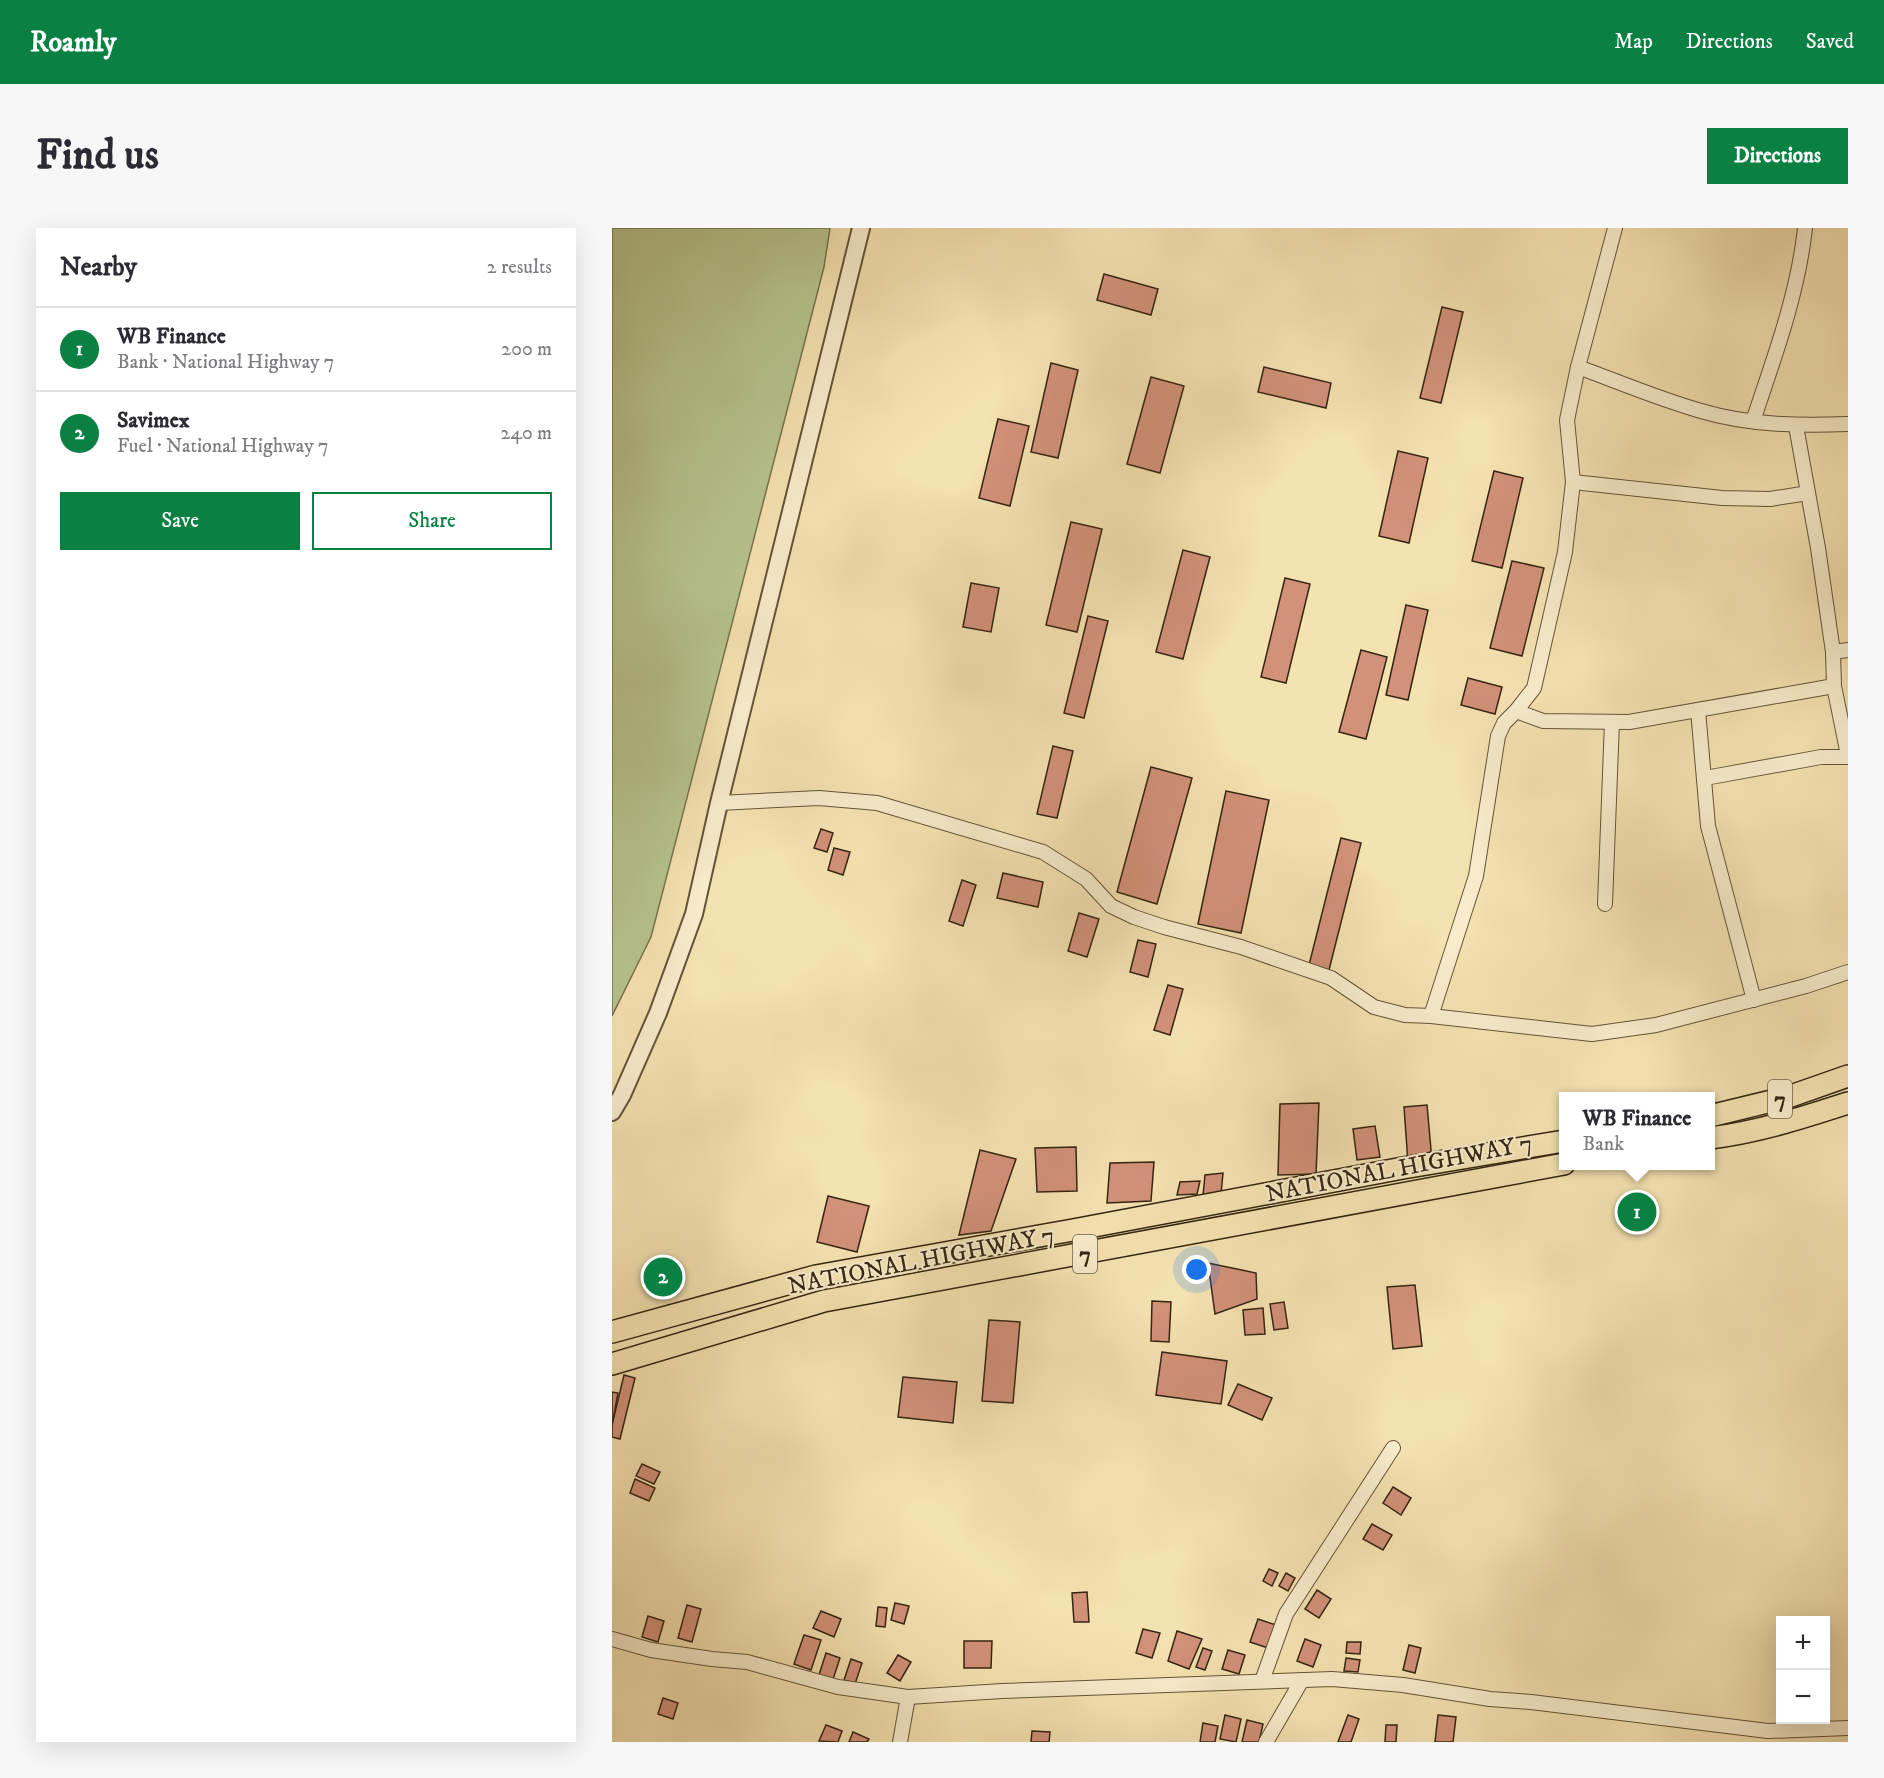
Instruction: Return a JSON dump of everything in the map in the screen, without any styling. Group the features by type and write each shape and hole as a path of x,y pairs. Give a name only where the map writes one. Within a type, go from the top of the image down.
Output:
{"highway":[{"name":"7","path":"1715,1115 1788,1097 1848,1076"},
{"name":"7","path":"1715,1137 1790,1122 1848,1103"},
{"name":"NATIONAL HIGHWAY 7","path":"612,1332 816,1276 1403,1168 1559,1143"},
{"name":"NATIONAL HIGHWAY 7","path":"612,1364 824,1301 1559,1165"},
{"path":"1403,1168 1412,1191"},
{"path":"1073,1230 1077,1255"},
{"path":"816,1276 824,1301"}],"street":[{"path":"612,1112 622,1095 658,1013 694,914 719,803 861,228"},
{"path":"1431,1016 1476,876 1498,736 1503,723 1534,688 1565,552 1573,482 1567,420 1578,367 1615,228"},
{"path":"1753,421 1785,320 1802,251 1805,228"},
{"path":"1578,367 1702,411 1753,421 1796,426 1848,424"},
{"path":"1705,778 1821,757 1848,756 1834,686 1833,652 1796,426"},
{"path":"1573,482 1722,498 1770,499 1808,493"},
{"path":"1833,652 1848,650"},
{"path":"1516,711 1543,721 1629,722 1834,686"},
{"path":"1698,710 1708,826 1754,1000"},
{"path":"1605,904 1612,722"},
{"path":"719,803 819,798 877,803 1043,852 1086,879 1111,906 1134,917 1241,947 1331,978 1374,1007 1405,1015 1592,1034 1656,1025 1806,986 1848,972"},
{"path":"1262,1681 1286,1614 1393,1448"},
{"path":"612,1639 651,1650 747,1662 838,1687 908,1697 1002,1691 1332,1679 1403,1685 1490,1699 1768,1731 1848,1728"},
{"path":"1266,1742 1302,1680"},
{"path":"900,1742 908,1697"}],"green space":[{"path":"612,228 830,228 824,267 651,937 612,1016"}],"building":[{"path":"1104,274 1158,289 1151,315 1097,300"},
{"path":"1442,307 1463,312 1441,403 1420,398"},
{"path":"1051,363 1078,370 1058,458 1031,452"},
{"path":"1264,367 1331,383 1326,408 1258,392"},
{"path":"1151,377 1184,386 1160,473 1127,464"},
{"path":"998,419 1029,426 1010,506 979,498"},
{"path":"1398,451 1428,458 1409,543 1379,536"},
{"path":"1494,471 1523,478 1502,568 1472,561"},
{"path":"1071,522 1102,529 1077,632 1046,625"},
{"path":"1183,550 1210,557 1183,659 1156,652"},
{"path":"1512,561 1544,568 1522,656 1490,648"},
{"path":"1285,578 1310,584 1286,683 1261,677"},
{"path":"971,583 999,588 991,632 963,627"},
{"path":"1406,605 1428,610 1408,700 1386,695"},
{"path":"1088,616 1108,621 1084,718 1064,713"},
{"path":"1361,650 1387,657 1366,739 1339,732"},
{"path":"1468,678 1502,687 1495,714 1461,705"},
{"path":"1053,746 1073,751 1057,818 1037,814"},
{"path":"1151,767 1192,778 1157,904 1117,892"},
{"path":"1226,791 1269,800 1241,933 1198,924"},
{"path":"821,829 833,833 827,852 814,848"},
{"path":"1341,838 1361,843 1329,970 1309,965"},
{"path":"834,848 850,852 843,875 828,870"},
{"path":"1003,873 1043,882 1038,907 997,898"},
{"path":"962,880 976,885 963,926 949,921"},
{"path":"1079,913 1099,919 1087,957 1068,951"},
{"path":"1138,940 1156,944 1148,977 1130,972"},
{"path":"1168,985 1183,989 1170,1035 1154,1030"},
{"path":"1319,1103 1316,1174 1278,1175 1280,1104"},
{"path":"1427,1105 1432,1161 1408,1163 1404,1107"},
{"path":"1375,1126 1380,1157 1357,1160 1353,1129"},
{"path":"1076,1147 1077,1191 1037,1192 1035,1148"},
{"path":"980,1150 1016,1159 991,1231 959,1235"},
{"path":"1154,1162 1151,1201 1107,1203 1110,1163"},
{"path":"1223,1173 1221,1194 1203,1195 1205,1175"},
{"path":"1200,1181 1197,1194 1177,1195 1180,1182"},
{"path":"828,1196 869,1206 857,1252 817,1242"},
{"path":"1208,1263 1256,1273 1257,1299 1215,1314"},
{"path":"1415,1285 1422,1346 1393,1349 1387,1287"},
{"path":"1152,1301 1171,1302 1169,1342 1151,1341"},
{"path":"1284,1302 1288,1328 1274,1330 1270,1304"},
{"path":"1263,1308 1265,1334 1245,1335 1243,1310"},
{"path":"989,1320 1020,1322 1013,1403 982,1401"},
{"path":"1162,1352 1227,1361 1221,1404 1156,1395"},
{"path":"624,1375 635,1378 620,1439 612,1437 612,1425"},
{"path":"903,1377 957,1382 953,1423 898,1417"},
{"path":"1238,1384 1272,1398 1262,1420 1228,1405"},
{"path":"612,1392 618,1393 612,1425"},
{"path":"642,1464 660,1472 654,1484 636,1476"},
{"path":"635,1479 655,1488 649,1501 630,1493"},
{"path":"1393,1487 1411,1498 1401,1515 1383,1503"},
{"path":"1372,1524 1392,1535 1383,1550 1363,1539"},
{"path":"1269,1569 1278,1573 1272,1586 1263,1581"},
{"path":"1286,1573 1295,1578 1288,1591 1279,1586"},
{"path":"1317,1590 1331,1599 1319,1618 1305,1609"},
{"path":"1087,1592 1089,1622 1074,1622 1072,1593"},
{"path":"895,1603 909,1606 904,1624 891,1620"},
{"path":"687,1605 701,1609 692,1642 678,1638"},
{"path":"878,1607 887,1608 885,1627 876,1626"},
{"path":"821,1611 841,1619 834,1637 813,1628"},
{"path":"648,1616 664,1621 658,1642 642,1637"},
{"path":"1258,1619 1276,1625 1268,1648 1250,1642"},
{"path":"1143,1629 1160,1633 1152,1658 1136,1653"},
{"path":"1177,1631 1202,1639 1189,1669 1168,1661"},
{"path":"804,1635 821,1640 811,1670 794,1664"},
{"path":"1305,1639 1321,1645 1313,1667 1297,1661"},
{"path":"964,1641 992,1641 991,1668 964,1668"},
{"path":"1347,1642 1361,1642 1360,1654 1346,1653"},
{"path":"1409,1645 1421,1648 1415,1673 1403,1670"},
{"path":"1203,1648 1212,1651 1205,1670 1196,1667"},
{"path":"1228,1650 1245,1655 1239,1674 1222,1669"},
{"path":"826,1653 840,1658 832,1682 818,1678"},
{"path":"898,1655 911,1662 900,1681 887,1673"},
{"path":"1346,1658 1360,1660 1358,1672 1344,1671"},
{"path":"851,1659 862,1663 855,1684 844,1680"},
{"path":"663,1698 678,1703 673,1719 658,1714"},
{"path":"1225,1715 1241,1719 1236,1742 1220,1739"},
{"path":"1348,1715 1359,1719 1351,1742 1338,1742"},
{"path":"1438,1715 1456,1717 1453,1742 1435,1742"},
{"path":"1247,1720 1263,1724 1259,1742 1242,1742"},
{"path":"1203,1723 1218,1726 1215,1742 1200,1742"},
{"path":"826,1725 842,1731 838,1742 819,1741"},
{"path":"1386,1725 1397,1725 1396,1742 1385,1742"},
{"path":"1032,1731 1050,1732 1049,1742 1031,1742"},
{"path":"853,1732 869,1739 867,1742 849,1742"}],"place":[{"name":"WB Finance","path":"1637,1212"},
{"name":"Savimex","path":"663,1277"}]}
